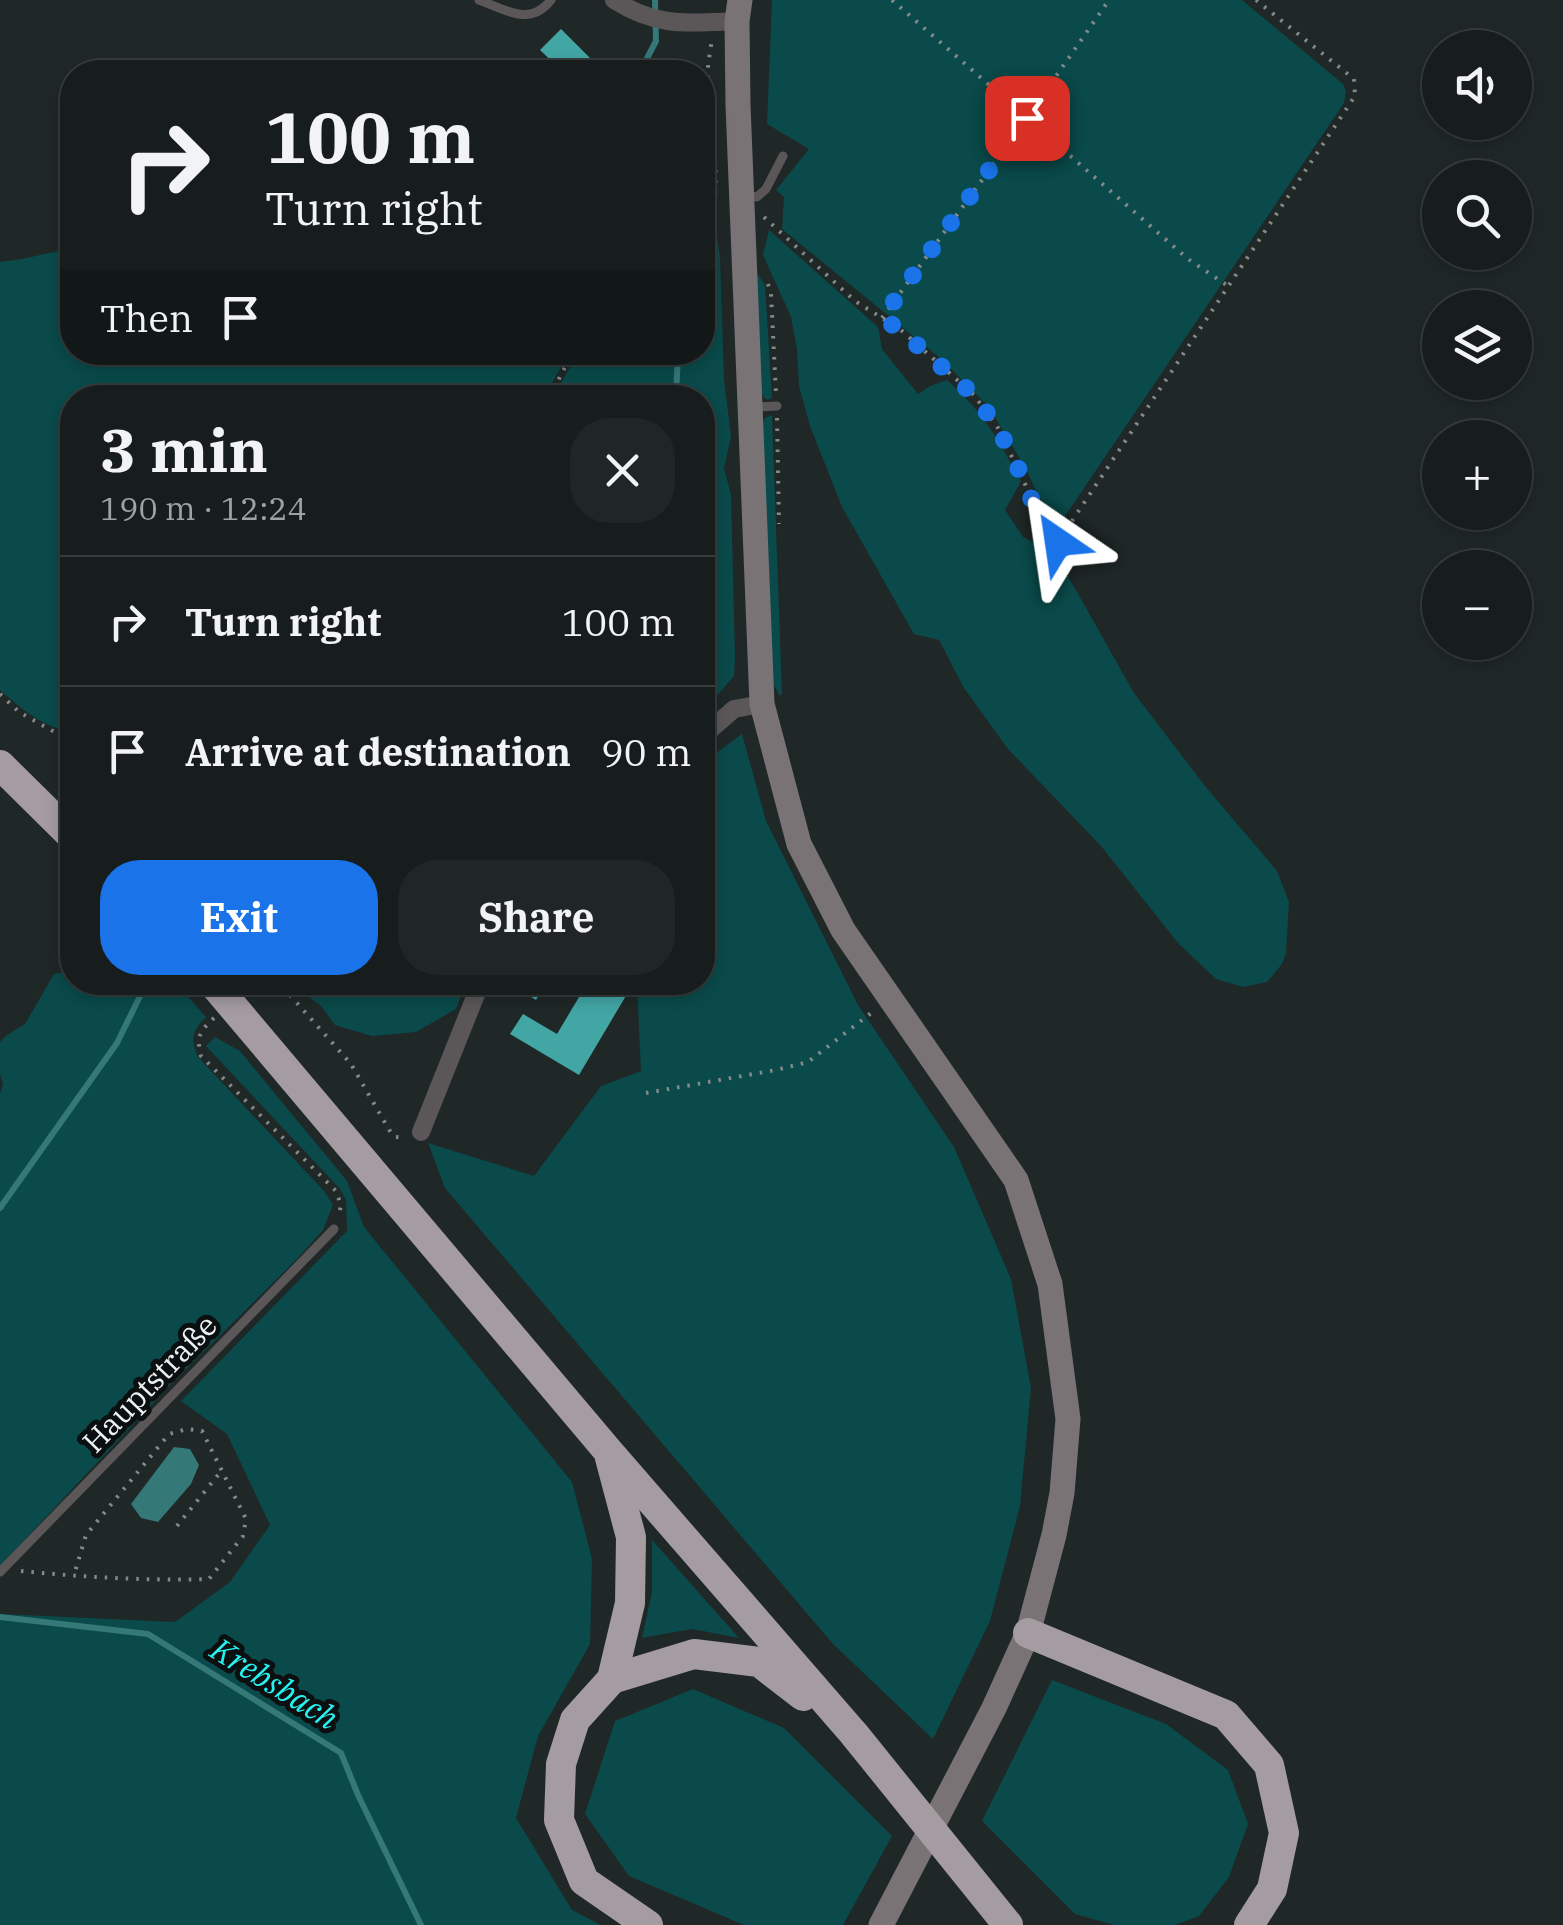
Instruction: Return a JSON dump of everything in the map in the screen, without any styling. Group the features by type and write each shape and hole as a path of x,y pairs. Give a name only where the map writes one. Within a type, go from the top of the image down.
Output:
{"highway":[{"path":"0,765 60,824"},
{"path":"224,995 1009,1920"},
{"path":"608,1450 631,1536 630,1603 612,1679 574,1720 561,1764 559,1820 584,1881 648,1925"},
{"path":"1028,1634 1226,1714 1269,1765 1284,1833 1272,1889 1248,1925"},
{"path":"612,1679 694,1654 759,1662 854,1734"}],"main road":[{"path":"731,15 762,695 799,844 842,930 1016,1180 1050,1284 1068,1419 1062,1493 1028,1634 994,1708 880,1925"}],"street":[{"path":"614,0 635,13 675,24 731,15"},
{"path":"715,726 734,709 762,695"},
{"path":"421,1132 476,995"}],"lane":[{"path":"480,0 529,15 551,0"},
{"path":"740,195 757,196 766,189 783,156"},
{"path":"749,407 777,406"},
{"name":"Hauptstraße","path":"2,1570 334,1229"}],"path":[{"path":"892,0 1188,259 1228,286"},
{"path":"882,318 1110,0"},
{"path":"740,195 854,301 900,330 974,395 998,428 1026,484 1041,526 1058,542 1355,96 1354,79 1256,0"},
{"path":"712,60 731,15"},
{"path":"715,168 715,206"},
{"path":"0,694 20,712 60,735"},
{"path":"291,995 351,1064 390,1132 402,1138 421,1132"},
{"path":"646,1093 808,1062 891,998"},
{"path":"198,1043 201,1056 336,1191 340,1205 334,1229"},
{"path":"2,1570 74,1575 209,1579 243,1536 246,1519 202,1431 188,1428 170,1434 86,1535 74,1575"},
{"path":"176,1526 222,1470"}],"shaded area":[{"path":"772,0 1242,0 1343,84 1344,103 1055,531 1025,467 988,406 940,358 782,229 784,197 776,190 809,149 767,124"},
{"path":"769,230 878,327 882,349 918,394 947,380 989,427 1021,481 1005,510 1023,537 1055,553 1134,693 1277,871 1289,902 1286,953 1267,982 1243,987 1216,979 1178,943 1101,846 1008,749 964,688 939,640 914,634 842,507 810,426 799,386 791,317 763,255"},
{"path":"717,236 731,437 724,468 731,495 735,657 734,676 715,698 715,385 560,385 571,365 715,365"},
{"path":"60,251 60,365 562,365 551,385 60,385 60,729 33,716 0,690 0,262"},
{"path":"756,272 765,285 772,398 768,400 761,391"},
{"path":"772,415 780,696 772,682 763,423"},
{"path":"742,734 766,821 858,1005 954,1147 1011,1279 1031,1388 1020,1506 990,1621 933,1739 833,1644 445,1188 428,1143 534,1176 601,1086 641,1071 638,995 715,995 715,754"},
{"path":"60,973 60,995 187,995 206,1017 194,1036 198,1057 333,1205 323,1230 297,1259 173,1382 0,1566 0,1042 25,1024 54,974"},
{"path":"307,995 461,995 456,1009 416,1032 372,1036 335,1025"},
{"path":"215,1037 240,1051 347,1181 364,1227 572,1482 592,1559 590,1644 538,1736 516,1818 572,1910 601,1925 0,1925 0,1614 175,1622 230,1582 270,1525 227,1434 181,1401 347,1231 346,1200 340,1189 206,1046"},
{"path":"174,1447 190,1449 199,1465 191,1484 158,1522 141,1518 131,1504"},
{"path":"652,1540 739,1638 692,1629 642,1638 652,1592"},
{"path":"1052,1680 1166,1724 1228,1770 1248,1824 1229,1877 1199,1916 1175,1925 1114,1925 1075,1914 982,1821"},
{"path":"693,1689 784,1728 892,1836 843,1925 744,1925 629,1876 585,1814 615,1721"}],"building":[{"path":"561,29 591,59 550,60 540,50"},
{"path":"580,995 626,995 579,1075 510,1034 523,1014 557,1034"}],"waterway":[{"path":"646,60 656,41 655,0"},
{"path":"677,365 677,385"},
{"path":"0,1208 117,1043 141,995"},
{"name":"Krebsbach","path":"0,1617 148,1634 341,1753 421,1925"}],"route":[{"path":"1027,118 882,318 974,395 998,428 1026,484 1041,526 1058,542"}]}
